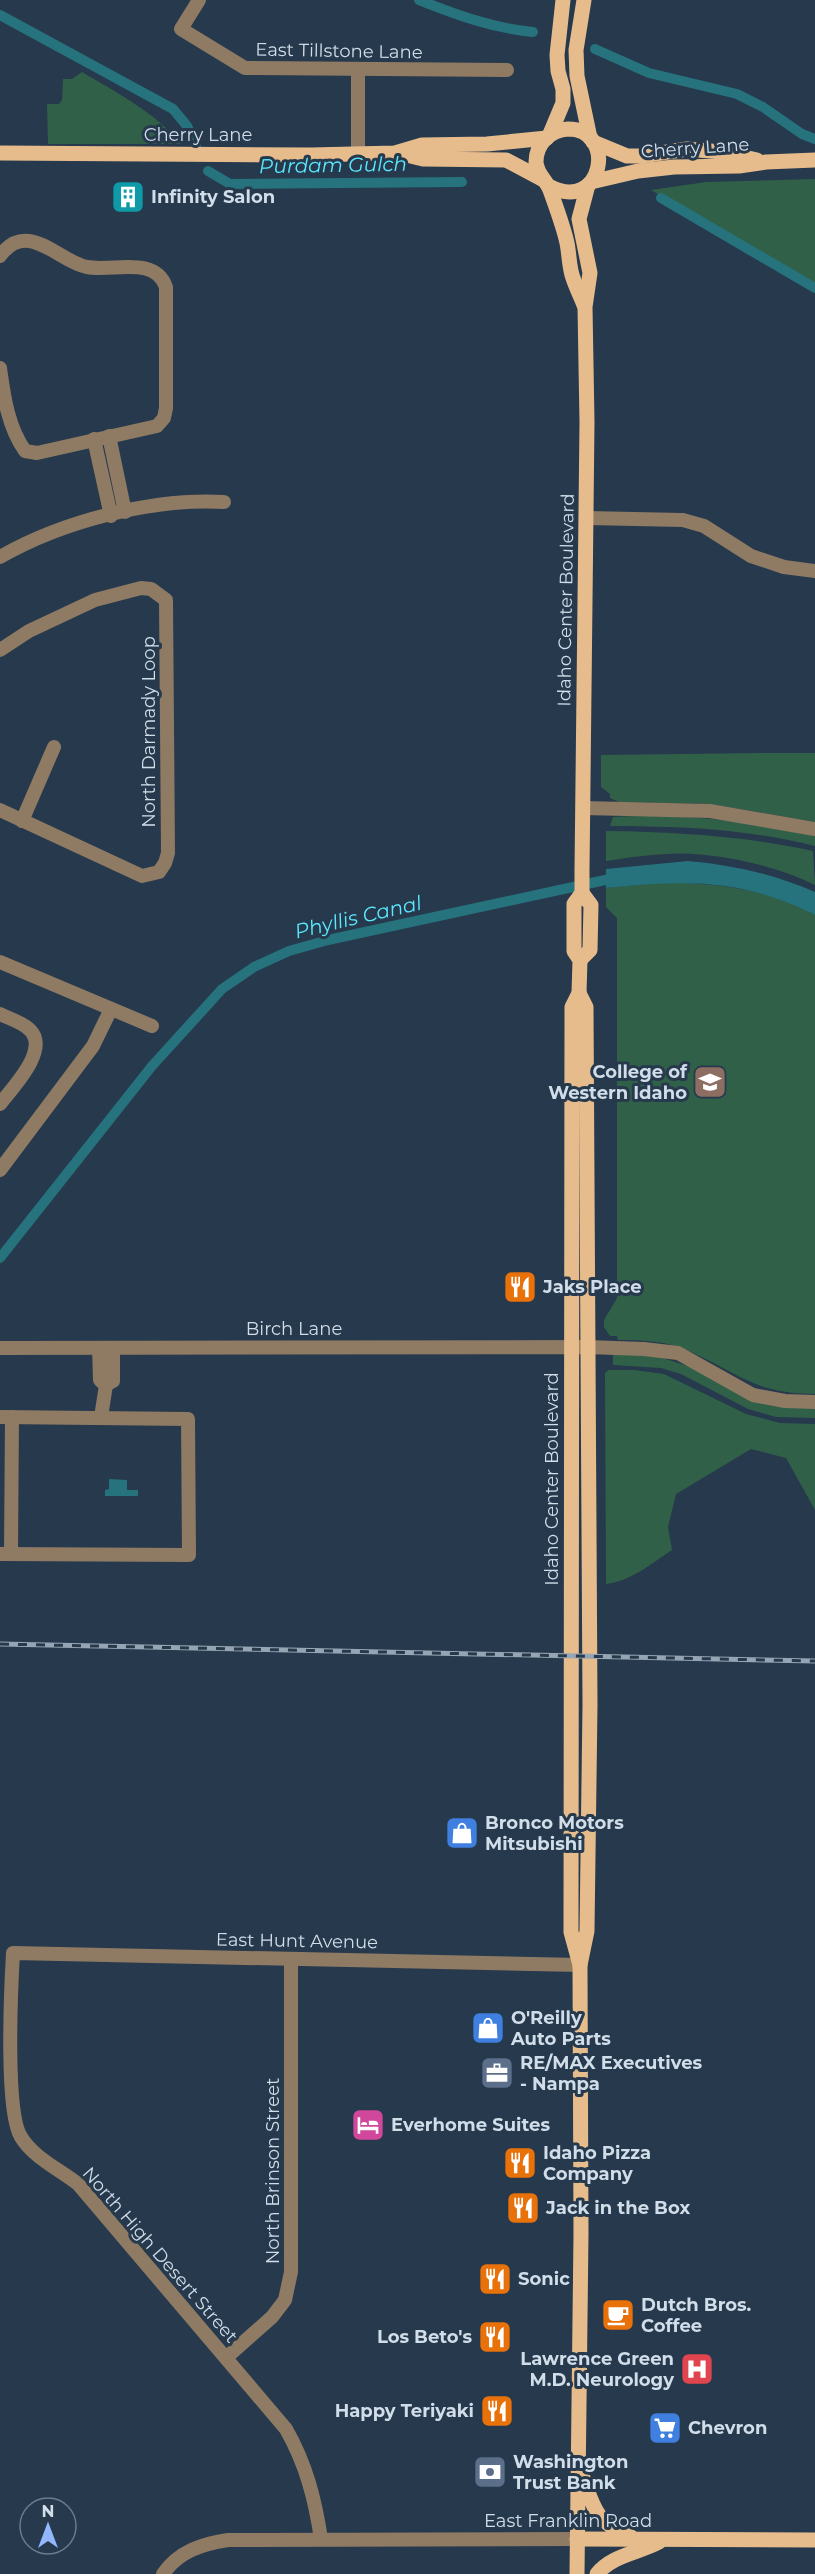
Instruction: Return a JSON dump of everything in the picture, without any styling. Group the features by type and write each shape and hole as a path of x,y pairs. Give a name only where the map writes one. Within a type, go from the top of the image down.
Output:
{"main road":[{"path":"563,0 557,54 563,103 548,136 538,150 536,160 545,182 568,192 590,184 599,167 600,156 591,140 577,76 576,50 584,0"},
{"path":"548,136 570,129 581,132 591,140"},
{"name":"Cherry Lane","path":"395,153 422,145 487,144 548,136"},
{"name":"Cherry Lane","path":"591,140 627,156 687,149 722,152 766,162"},
{"name":"Cherry Lane","path":"0,153 395,153 423,159 506,160 545,182"},
{"name":"Cherry Lane","path":"590,184 638,171 665,168 739,166 815,159"},
{"name":"Idaho Center Boulevard","path":"545,182 567,242 572,274 585,308"},
{"name":"Idaho Center Boulevard","path":"580,1965 571,1932 570,1347 572,1007 579,993 580,960 574,951 574,904 582,893 588,371 585,308 590,273 579,219 590,184"},
{"name":"Idaho Center Boulevard","path":"576,2574 581,2234 580,1965 588,1931 590,1705 586,1007 579,993"},
{"path":"577,2463 595,2510 603,2522 637,2540"},
{"name":"East Franklin Road","path":"577,2539 815,2540"},
{"path":"597,2574 603,2567 618,2558 644,2550 662,2540"}],"street":[{"name":"East Tillstone Lane","path":"199,0 181,29 245,68 507,70"},
{"path":"358,69 358,154"},
{"path":"0,256 10,246 30,241 40,243 84,267 146,267 163,278 166,287 166,408 164,418 156,426 37,453 25,451 16,439 11,425 0,368"},
{"path":"109,436 118,514"},
{"path":"94,440 118,514"},
{"path":"0,557 67,527 144,507 200,500 224,502"},
{"path":"586,518 683,520 704,526 751,556 784,567 815,571"},
{"name":"North Darmady Loop","path":"0,650 29,631 95,600 141,588 151,589 166,600 168,853 159,872 142,876 0,810"},
{"path":"22,820 54,747"},
{"path":"583,808 710,811 815,829"},
{"path":"0,962 152,1026"},
{"path":"0,1170 93,1046 111,1009"},
{"path":"0,1014 32,1031 35,1041 35,1056 0,1104"},
{"path":"101,1417 106,1385 113,1381 106,1347"},
{"name":"Birch Lane","path":"0,1348 588,1347 644,1349 678,1353 753,1395 785,1401 815,1402"},
{"path":"6,1417 188,1419 189,1555 5,1553 6,1417"},
{"name":"East Hunt Avenue","path":"13,1953 580,1965"},
{"name":"North High Desert Street","path":"13,1953 12,2103 18,2132 35,2154 78,2184 286,2429 300,2454 313,2493 321,2539"},
{"name":"North Brinson Street","path":"227,2357 272,2318 285,2300 291,2272 291,1960"},
{"name":"East Franklin Road","path":"163,2574 178,2558 194,2547 210,2542 249,2538 577,2539"}],"shaded area":[{"path":"82,72 147,113 181,144 48,144 47,104 59,104 62,100 63,79 72,79"},
{"path":"815,179 815,286 651,190 706,182"},
{"path":"815,753 815,822 711,804 619,802 610,798 610,794 601,787 601,755"},
{"path":"664,816 740,822 815,836 815,846 739,832 610,826 613,817"},
{"path":"606,831 710,836 813,851 815,885 771,868 709,855 650,855 606,861"},
{"path":"688,861 753,871 815,892 815,915 762,894 737,888 688,883 606,888 606,869"},
{"path":"666,882 742,889 777,898 815,915 815,1394 794,1393 762,1386 682,1348 655,1342 618,1340 617,1336 610,1336 604,1327 604,1320 617,1298 617,918 606,907 606,888"},
{"path":"613,1354 663,1358 815,1408 815,1418 776,1417 748,1409 681,1374 661,1368 613,1365"},
{"path":"609,1370 634,1370 664,1374 746,1414 780,1423 815,1424 815,1510 786,1458 751,1449 676,1494 668,1527 672,1550 632,1576 606,1584 605,1373"},
{"path":"109,1479 127,1480 127,1490 138,1490 138,1496 105,1496 105,1490 109,1489"}],"waterway":[{"path":"419,0 489,24 533,32"},
{"name":"Purdam Gulch","path":"0,15 173,109 187,126 196,145"},
{"path":"595,49 649,73 737,94 763,107 802,134 815,139"},
{"name":"Purdam Gulch","path":"208,171 230,184 462,182"},
{"name":"Purdam Gulch","path":"661,198 815,288"},
{"name":"Phyllis Canal","path":"0,1258 152,1066 222,989 254,967 289,951 328,940 619,877"}],"railway":[{"path":"0,1644 815,1661"}],"place":[{"name":"Infinity Salon","path":"128,197"},
{"name":"College of Western Idaho","path":"710,1082"},
{"name":"Jaks Place","path":"520,1287"},
{"name":"Bronco Motors Mitsubishi","path":"462,1833"},
{"name":"O'Reilly Auto Parts","path":"488,2028"},
{"name":"RE/MAX Executives - Nampa","path":"497,2073"},
{"name":"Everhome Suites","path":"368,2125"},
{"name":"Idaho Pizza Company","path":"520,2163"},
{"name":"Jack in the Box","path":"523,2208"},
{"name":"Sonic","path":"495,2279"},
{"name":"Dutch Bros. Coffee","path":"618,2315"},
{"name":"Los Beto's","path":"495,2337"},
{"name":"Lawrence Green M.D. Neurology","path":"697,2369"},
{"name":"Happy Teriyaki","path":"497,2411"},
{"name":"Chevron","path":"665,2428"},
{"name":"Washington Trust Bank","path":"490,2472"}]}
